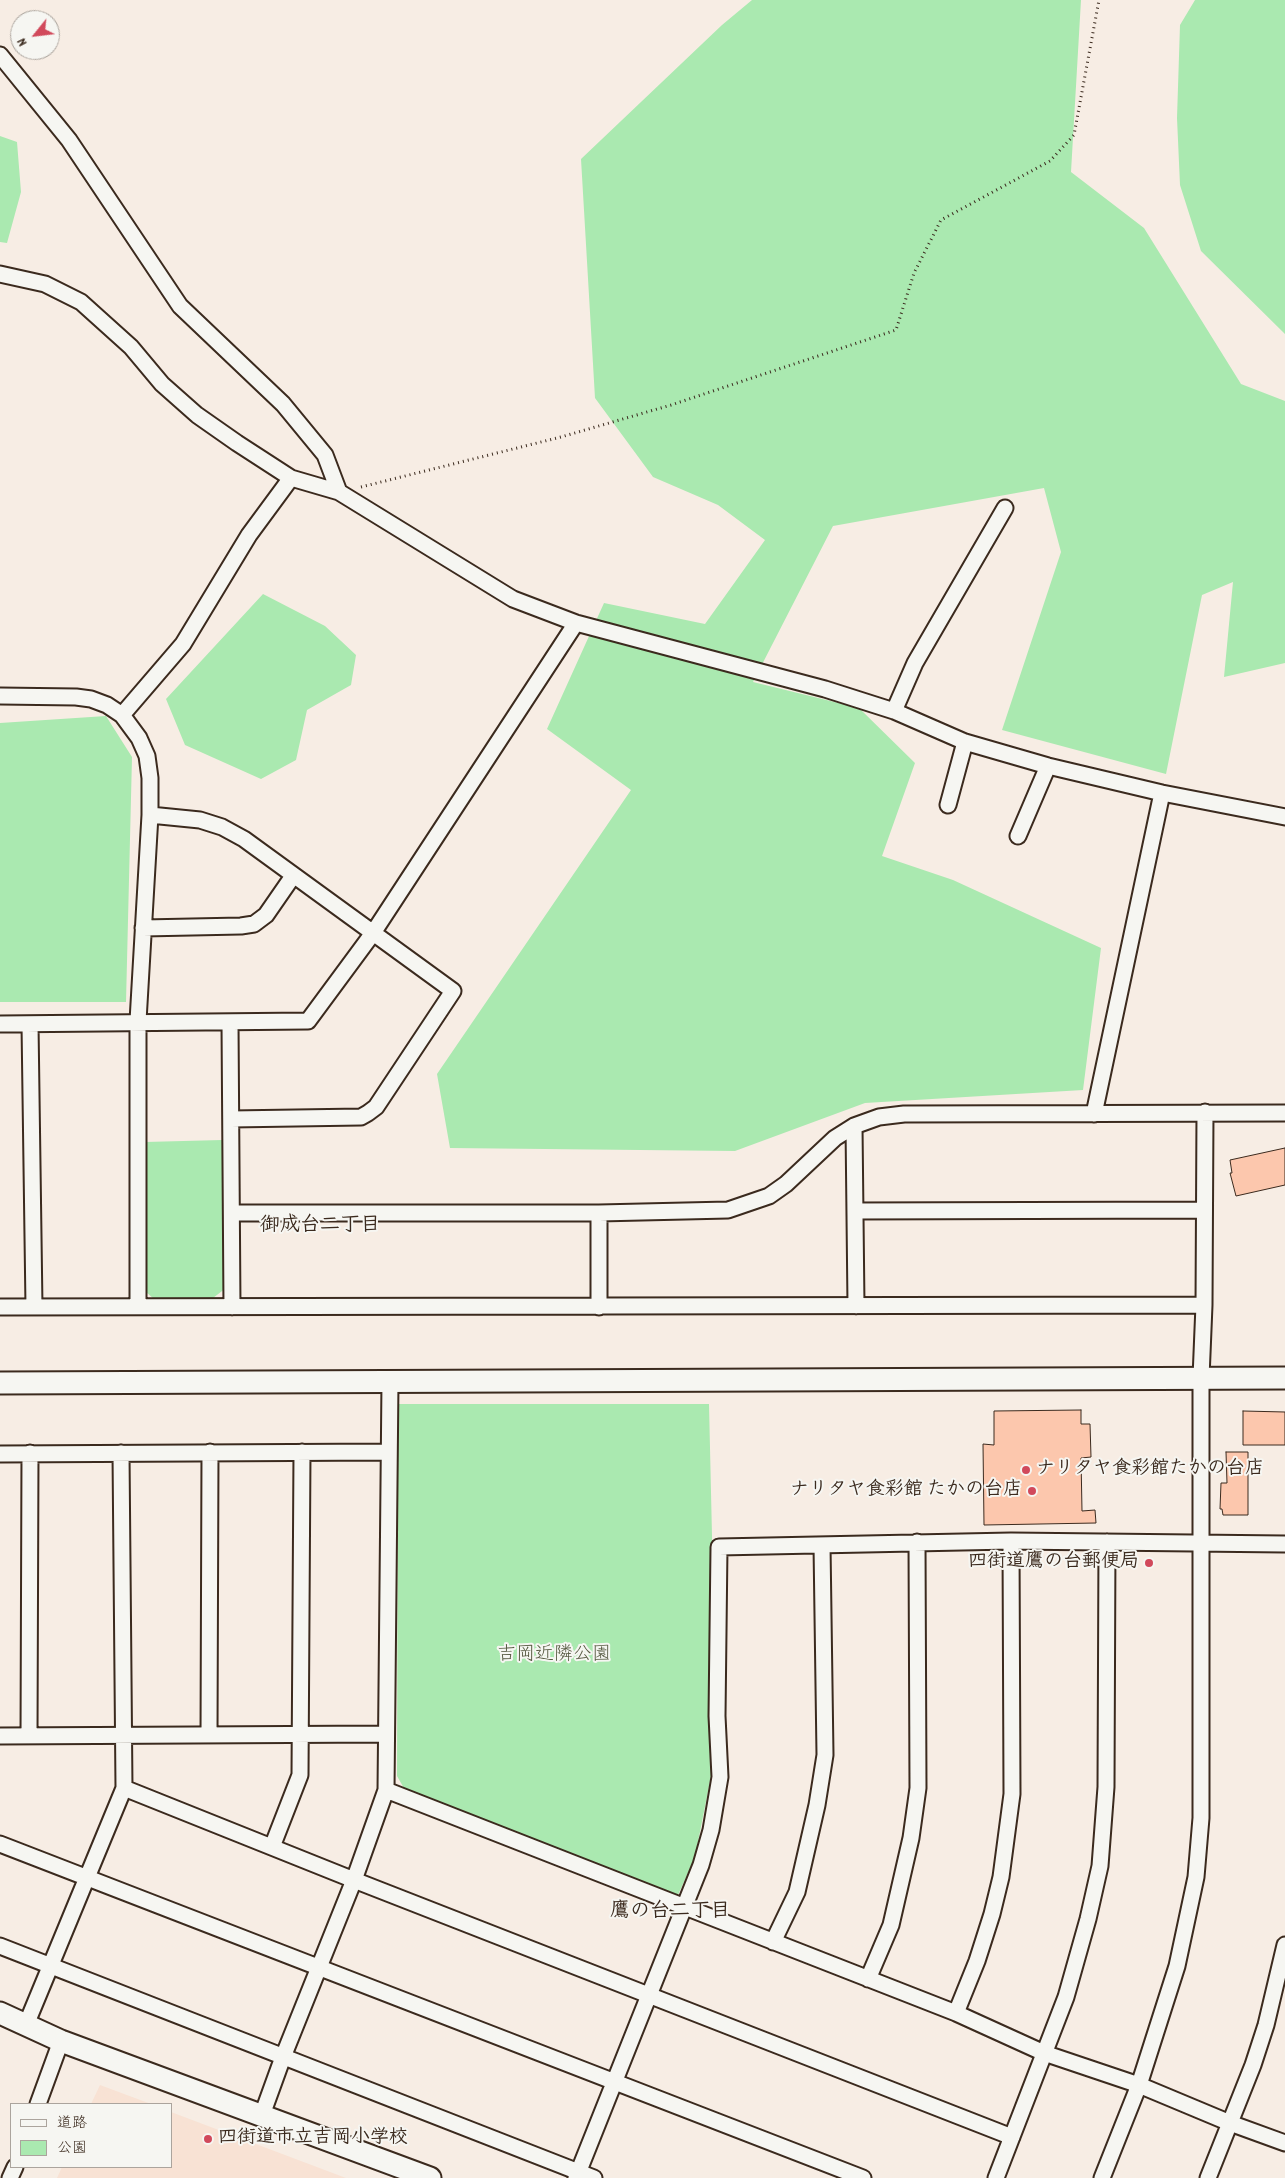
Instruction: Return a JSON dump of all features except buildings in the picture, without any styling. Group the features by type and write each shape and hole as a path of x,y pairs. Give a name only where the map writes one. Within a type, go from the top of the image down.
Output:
{"street":[{"path":"0,55 69,140 180,306 283,404 326,455 339,492"},
{"path":"0,274 45,284 81,302 131,347 162,384 197,415 236,443 291,478 339,492 513,598 576,623 825,689 894,711 965,742 1048,766 1162,793 1285,817"},
{"path":"122,715 183,644 249,535 291,478"},
{"path":"894,711 915,663 1004,508"},
{"path":"0,1024 308,1021 373,933 576,623"},
{"path":"0,696 76,696 107,705 122,715 139,738 147,756 150,778 150,815 138,1022 138,1307"},
{"path":"948,804 965,742"},
{"path":"1018,836 1048,766"},
{"path":"1094,1114 1162,793"},
{"path":"150,815 200,820 222,827 244,839 453,990 376,1107 361,1117 231,1120"},
{"path":"142,928 241,926 254,924 266,915 293,876"},
{"path":"230,1023 232,1307"},
{"path":"30,1024 34,1307"},
{"path":"1102,2178 1139,2085 1177,1966 1196,1877 1201,1818 1201,1378 1204,1305 1205,1112"},
{"path":"232,1213 600,1213 728,1210 769,1196 786,1184 822,1148 854,1126 879,1118 904,1114 1205,1112 1285,1114"},
{"path":"854,1126 856,1306"},
{"path":"855,1212 1203,1210"},
{"path":"599,1307 600,1213"},
{"path":"0,1307 1204,1305"},
{"path":"0,1383 1285,1378"},
{"path":"262,2115 283,2057 354,1880 386,1790 390,1381"},
{"path":"209,1735 210,1452"},
{"path":"272,1847 300,1776 302,1452"},
{"path":"0,1454 389,1452"},
{"path":"29,1736 30,1453"},
{"path":"26,2025 124,1788 121,1453"},
{"path":"577,2175 683,1906 701,1866 711,1830 720,1777 717,1716 719,1547 1011,1541 1285,1544"},
{"path":"956,2013 977,1961 992,1914 1001,1877 1012,1794 1011,1541"},
{"path":"868,1979 891,1925 911,1838 918,1788 917,1542"},
{"path":"996,2178 1066,1996 1088,1918 1100,1866 1106,1788 1107,1542"},
{"path":"773,1942 797,1892 817,1805 825,1755 822,1544"},
{"path":"0,1736 386,1734"},
{"path":"124,1788 1012,2137"},
{"path":"386,1790 956,2013 1044,2053 1139,2085 1230,2123 1285,2143"},
{"path":"0,1844 863,2178"},
{"path":"1208,2178 1253,2065 1266,2025 1285,1945"},
{"path":"0,1946 577,2175 594,2178"},
{"path":"0,2014 61,2042 430,2178"},
{"path":"38,2103 61,2042"}],"path":[{"path":"339,492 570,435 680,402 896,330 914,273 941,220 1050,161 1074,135 1099,0"}],"shaded area":[{"path":"100,2085 148,2103 91,2103"},
{"name":"四街道市立吉岡小学校","path":"172,2112 346,2178 57,2178 62,2168 172,2168"}],"green space":[{"path":"752,0 1081,0 1071,172 1144,228 1241,384 1285,401 1285,663 1224,677 1233,582 1202,595 1166,774 1002,730 1061,552 1044,488 833,526 753,682 859,708 915,763 882,856 953,880 1101,948 1083,1090 865,1103 735,1151 450,1148 437,1074 631,790 547,729 604,603 705,624 765,540 718,505 653,477 595,398 581,159 722,25"},
{"path":"1195,0 1285,0 1285,334 1201,251 1180,185 1177,118 1180,25"},
{"path":"0,136 17,142 21,192 7,243 0,242"},
{"path":"263,594 325,626 356,655 351,685 307,710 296,760 261,779 185,745 166,699"},
{"path":"106,716 132,757 126,1002 0,1002 0,723"},
{"path":"222,1140 226,1288 213,1298 154,1299 146,1292 145,1142"},
{"name":"吉岡近隣公園","path":"398,1404 709,1404 712,1536 711,1776 695,1857 678,1895 405,1790 397,1776"}],"place":[{"name":"ナリタヤ食彩館たかの台店","path":"1026,1470"},
{"name":"ナリタヤ食彩館 たかの台店","path":"1032,1491"},
{"name":"四街道鷹の台郵便局","path":"1149,1563"},
{"name":"四街道市立吉岡小学校","path":"208,2139"}],"district":[{"name":"御成台二丁目","path":"320,1227"},
{"name":"鷹の台二丁目","path":"670,1913"}]}
